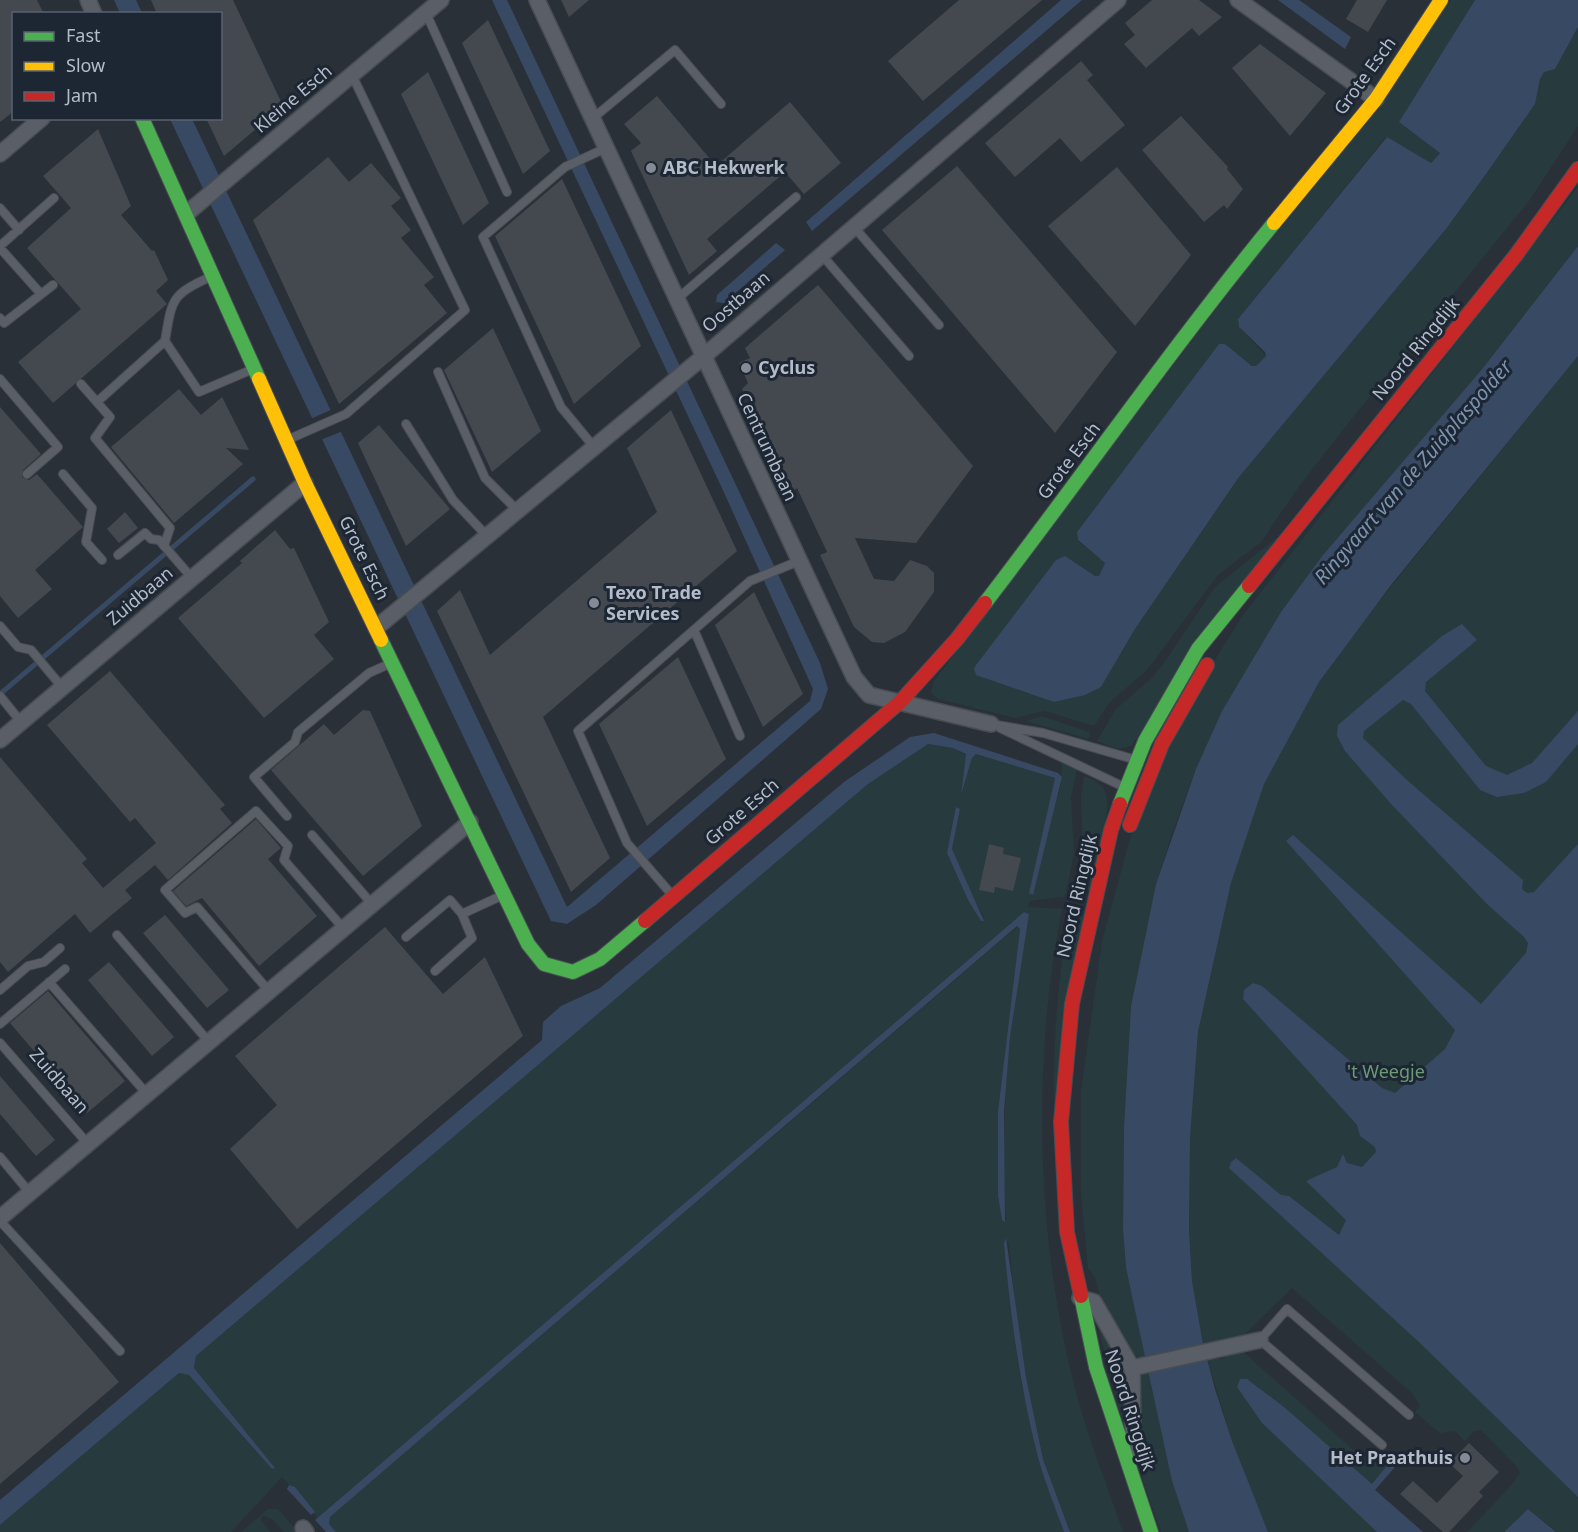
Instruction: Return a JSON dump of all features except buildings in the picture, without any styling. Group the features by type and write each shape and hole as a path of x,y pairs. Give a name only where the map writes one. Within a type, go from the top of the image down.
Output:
{"street":[{"name":"Kleine Esch","path":"186,214 441,0"},
{"name":"Centrumbaan","path":"537,0 854,677 869,695 990,724"},
{"name":"Oostbaan","path":"376,628 688,370 1118,0"},
{"path":"1238,0 1376,99"},
{"name":"Grote Esch","path":"143,120 305,483 528,944 544,964 573,972 600,959 900,702 957,639 1082,478 1208,304 1376,99 1441,0"},
{"path":"0,153 40,120"},
{"name":"Noord Ringdijk","path":"1151,1532 1096,1367 1067,1232 1062,1176 1061,1122 1072,1004 1089,919 1111,830 1125,787 1137,760 1167,698 1198,649 1516,255 1578,169"},
{"name":"Zuidbaan","path":"0,740 305,483"},
{"name":"Noord Ringdijk","path":"1127,835 1140,793 1152,766 1215,652 1280,549"},
{"name":"Zuidbaan","path":"0,1220 268,990 470,822"},
{"name":"Noord Ringdijk","path":"1076,1109 1077,1074 1087,998 1100,928 1120,857"},
{"name":"Noord Ringdijk","path":"1076,1133 1080,1298"},
{"path":"1080,1298 1094,1302 1139,1367 1133,1432 1126,1461"},
{"path":"1139,1367 1260,1340"}],"lane":[{"path":"426,13 507,192"},
{"path":"592,119 675,50 721,104"},
{"path":"286,440 346,414 465,310 352,75"},
{"path":"594,447 561,407 483,237 565,167 606,148"},
{"path":"676,300 796,196"},
{"path":"41,294 0,247 54,198"},
{"path":"0,208 19,230"},
{"path":"853,226 939,325"},
{"path":"821,254 909,356"},
{"path":"97,402 165,341 170,310 177,294 213,275"},
{"path":"0,318 4,323 53,285"},
{"path":"165,341 199,392 254,368"},
{"path":"438,372 485,478 518,511"},
{"path":"0,379 58,447 27,474"},
{"path":"81,384 110,417 95,438 170,528 164,546"},
{"path":"406,424 453,500 487,536"},
{"path":"63,474 92,508 86,542 102,560"},
{"path":"118,555 145,533 151,539 159,540 192,578"},
{"path":"674,896 627,843 578,731 750,581 799,561"},
{"path":"0,626 18,647 31,650 62,687"},
{"path":"694,630 740,736"},
{"path":"287,816 254,777 296,742 298,732 369,673 392,662"},
{"path":"0,696 21,722"},
{"name":"Centrumbaan","path":"990,724 1043,733 1152,766"},
{"name":"Centrumbaan","path":"990,724 1140,793"},
{"path":"268,990 197,907 185,913 165,890 256,811 288,846 284,860 343,928"},
{"path":"312,835 372,904"},
{"path":"462,914 504,894"},
{"path":"406,938 450,900 462,914 472,938 435,971"},
{"path":"117,935 208,1042"},
{"path":"0,977 3,987 28,966 44,962 60,948"},
{"path":"0,1024 64,969"},
{"path":"49,982 147,1094"},
{"name":"Zuidbaan","path":"0,1043 88,1144"},
{"path":"0,1157 30,1193"},
{"path":"0,1220 120,1351"},
{"path":"1382,1445 1260,1340 1287,1309 1409,1415"}],"green space":[{"path":"1451,0 1475,0 1400,121 1440,152 1431,163 1386,137 1238,319 1239,327 1266,356 1256,366 1252,366 1225,344 1219,345 1077,532 1078,541 1105,563 1099,576 1095,576 1065,556 1101,687 1135,629 1239,477 1446,229 1486,174 1535,104 1544,71 1555,69 1578,27 1578,126 1529,201 1350,421 1300,485 1261,542 1218,575 1147,670 1109,703 1094,726 1045,711 1015,718 938,699 931,693 934,681"},
{"path":"1578,187 1578,246 1483,368 1323,555 1196,769 1174,828 1156,884 1131,1006 1124,1127 1123,1229 1126,1268 1146,1357 1142,1359 1124,1342 1108,1317 1101,1302 1096,1280 1088,1268 1081,1194 1081,1092 1102,941 1140,803 1211,666 1243,615"},
{"name":"'t Weegje","path":"1578,356 1578,1532 1557,1532 1528,1509 1504,1532 1467,1532 1508,1489 1520,1473 1518,1468 1481,1430 1474,1431 1465,1441 1455,1431 1440,1433 1415,1412 1420,1406 1413,1394 1292,1288 1243,1336 1203,1344 1192,1281 1189,1230 1190,1136 1198,1032 1231,883 1269,769 1319,682 1346,642"},
{"path":"1279,536 1131,746 1118,749 1097,741 1116,709 1153,677 1215,587"},
{"path":"1042,716 1089,732 1090,735 1088,739 1026,721"},
{"path":"928,744 953,748 966,755 961,795 972,758 976,754 1055,778 1031,895 1061,784 1062,763 1077,769 1071,798 1074,853 1065,897 1029,901 1028,907 1062,909 1052,966 1046,1025 1042,1145 1045,1206 1051,1265 1073,1381 1123,1532 1070,1532 1043,1459 1026,1377 1009,1244 1005,1239 1009,1299 1020,1376 1038,1460 1064,1532 336,1532 329,1524 330,1517 1018,926 1020,929 998,1111 998,1196 1002,1220 1006,1220 1004,1143 1007,1066 1016,990 1029,914 1024,912 317,1518 295,1487 289,1485 282,1477 231,1532 0,1532 0,1525 179,1373 189,1375 272,1469 275,1468 194,1368 196,1356 868,784","holes":["960,809 952,849 969,891 985,919 968,900 947,853"]},
{"path":"1084,776 1104,789 1107,809 1103,838 1090,890 1074,894 1083,853 1081,797"},
{"path":"1071,908 1084,911 1056,1151 1054,1060 1061,968"},
{"path":"1096,1318 1125,1371 1125,1432"},
{"path":"1241,1350 1368,1463 1379,1452 1390,1462 1372,1484 1278,1403 1423,1532 1268,1532 1239,1464 1207,1359 1225,1359 1225,1355"},
{"path":"1150,1372 1172,1481 1189,1532 1161,1532 1142,1478 1145,1465 1139,1437 1139,1379 1143,1373"},
{"path":"268,1509 278,1509 298,1532 284,1532 273,1520 263,1515 261,1520 270,1532 241,1532"}],"water":[{"path":"114,0 136,0 142,12 120,12"},
{"path":"492,0 507,0 820,663 828,689 821,709 596,905 567,924 551,921 170,120 192,120 567,907 810,701 813,689 721,486"},
{"path":"1061,0 1082,0 812,231 806,222"},
{"path":"1278,0 1299,0 1351,37 1345,49"},
{"path":"1475,0 1578,0 1578,27 1555,69 1544,72 1540,79 1535,104 1446,229 1239,477 1135,629 1101,687 1085,695 1054,702 976,675 974,669 976,665 1056,560 1065,556 1095,576 1099,576 1105,563 1078,540 1077,532 1219,344 1225,344 1252,366 1256,366 1266,356 1265,352 1239,327 1238,319 1387,137 1431,163 1440,153 1399,122"},
{"path":"776,243 785,250 724,303 716,302 717,295"},
{"name":"Ringvaart van de Zuidplaspolder","path":"1578,246 1578,356 1391,585 1319,682 1264,784 1231,883 1198,1032 1190,1138 1189,1230 1192,1281 1203,1344 1232,1441 1268,1532 1189,1532 1172,1481 1126,1268 1123,1229 1124,1127 1131,1006 1156,884 1196,769 1222,711 1281,612 1323,555 1483,368"},
{"name":"'t Weegje","path":"1462,624 1477,640 1426,682 1425,691 1486,766 1507,775 1532,763 1578,711 1578,744 1546,782 1524,793 1497,797 1480,790 1411,704 1403,700 1364,731 1363,738 1408,781 1523,880 1522,889 1527,893 1534,892 1578,844 1578,1497 1421,1344 1229,1168 1231,1162 1236,1158 1281,1195 1289,1196 1339,1235 1346,1220 1306,1181 1337,1167 1343,1154 1347,1163 1362,1167 1376,1152 1375,1147 1360,1136 1357,1125 1243,999 1244,990 1253,983 1262,986 1382,1088 1395,1093 1445,1049 1455,1030 1286,841 1293,835 1481,1004 1526,953 1528,943 1524,937 1488,905 1392,805 1345,751 1337,736 1338,725 1442,636"},
{"path":"934,733 1058,773 1062,777 1033,895 1029,893 1055,778 976,754 972,758 961,795 966,754 953,748 928,744 868,784 196,1356 194,1368 275,1468 272,1469 189,1375 179,1373 0,1525 0,1500 542,1040 543,1022 561,1006 600,988 844,782 910,737"},
{"path":"956,807 960,809 952,849 984,921 981,921 968,900 947,853"},
{"path":"1024,912 1029,914 1010,1037 1004,1112 1005,1222 1002,1220 998,1196 998,1111 1020,929 1017,926 330,1517 329,1524 336,1532 326,1532 315,1520"},
{"path":"1006,1238 1026,1377 1043,1459 1070,1532 1064,1532 1041,1467 1032,1431 1021,1378 1009,1297 1004,1243"},
{"path":"1240,1379 1247,1379 1284,1407 1372,1484 1390,1462 1395,1467 1375,1490 1423,1532 1377,1532 1262,1423 1237,1387"},
{"path":"289,1485 295,1487 315,1512 311,1515 287,1489"},
{"path":"1528,1509 1556,1532 1504,1532"}],"pier":[{"path":"333,409 343,431 318,441 308,420"}],"waterway":[{"path":"0,694 253,479"}],"traffic: fast":[{"path":"143,120 259,379"},
{"path":"985,603 1200,317 1274,223"},
{"path":"1120,804 1145,741 1198,649 1249,586"},
{"path":"381,640 528,944 544,964 573,972 600,959 645,921"},
{"path":"1081,1296 1096,1367 1151,1532"}],"traffic: slow":[{"path":"1274,223 1376,99 1441,0"},
{"path":"259,379 305,483 381,640"}],"traffic: jam":[{"path":"1249,586 1516,255 1578,169"},
{"path":"645,921 900,702 957,639 985,603"},
{"path":"1130,825 1162,744 1207,665"},
{"path":"1081,1296 1067,1232 1061,1122 1072,1004 1111,830 1120,804"}],"place":[{"name":"ABC Hekwerk","path":"651,168"},
{"name":"Cyclus","path":"746,368"},
{"name":"Texo Trade Services","path":"594,603"},
{"name":"Het Praathuis","path":"1465,1458"}]}
